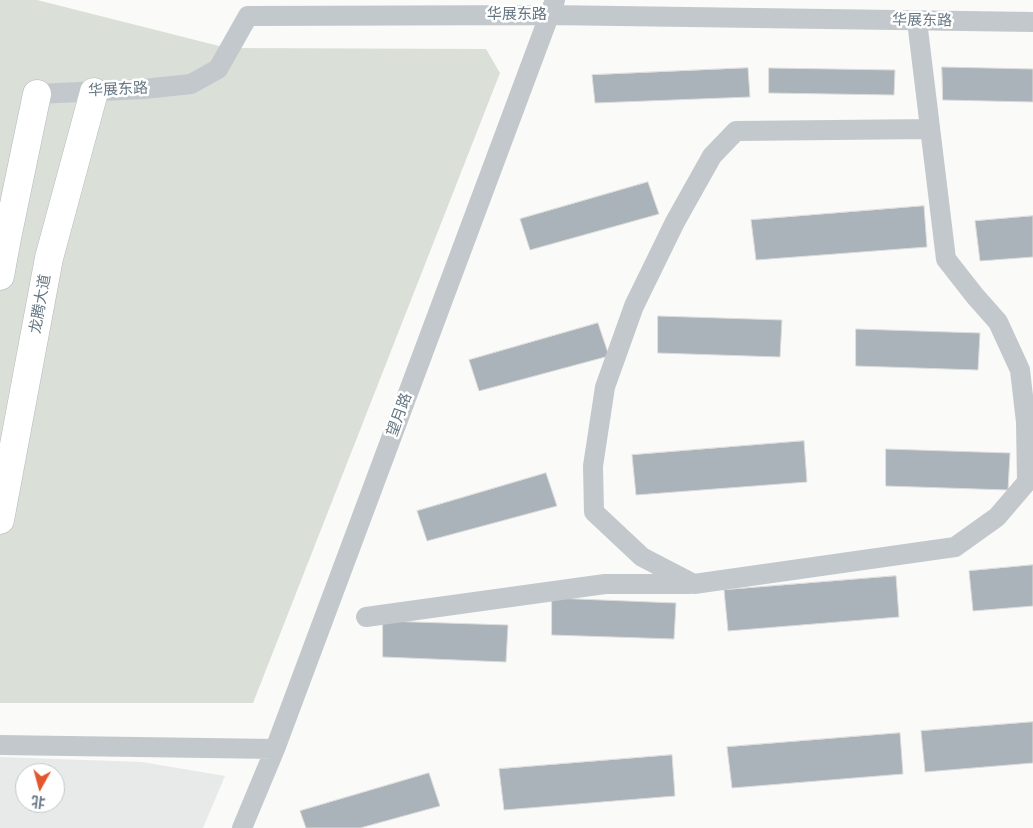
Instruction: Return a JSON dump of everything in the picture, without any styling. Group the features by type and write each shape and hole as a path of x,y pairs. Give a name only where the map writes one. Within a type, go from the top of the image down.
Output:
{"main road":[{"name":"龙腾大道","path":"0,520 49,258 94,92"},
{"path":"0,276 37,94"}],"street":[{"name":"华展东路","path":"37,94 144,89 191,84 218,69 248,16 552,8 917,21 1033,22"},
{"name":"望月路","path":"242,828 275,749 552,8"},
{"path":"366,618 605,584 694,584 955,547 997,517 1027,482 1026,422 1020,370 998,322 946,259 917,21"},
{"path":"694,584 642,557 594,512 593,466 605,387 634,306 675,222 712,156 736,132 930,129"},
{"path":"0,745 275,749"}],"shaded area":[{"path":"0,0 37,0 227,48 486,49 500,73 253,703 0,703"},
{"path":"0,757 142,762 225,776 203,828 0,828"}],"building":[{"path":"942,67 1033,69 1033,102 943,100"},
{"path":"748,68 750,97 595,103 592,75"},
{"path":"769,68 895,70 894,95 769,93"},
{"path":"648,182 659,214 530,250 520,219"},
{"path":"924,206 927,247 756,260 751,220"},
{"path":"1033,216 1033,257 980,261 975,221"},
{"path":"658,316 782,320 780,357 658,353"},
{"path":"598,323 609,356 479,391 469,360"},
{"path":"856,329 980,333 978,370 856,366"},
{"path":"804,441 807,482 636,495 632,455"},
{"path":"886,449 1010,453 1008,490 886,486"},
{"path":"546,473 557,506 427,541 417,511"},
{"path":"1033,565 1033,606 973,611 969,571"},
{"path":"896,576 899,617 728,631 724,590"},
{"path":"552,598 676,603 674,639 552,635"},
{"path":"383,621 508,625 506,662 383,657"},
{"path":"1033,722 1033,763 925,772 921,731"},
{"path":"900,733 903,774 732,788 727,747"},
{"path":"672,755 675,796 504,810 499,769"},
{"path":"429,773 440,806 360,828 306,828 300,811"}]}
